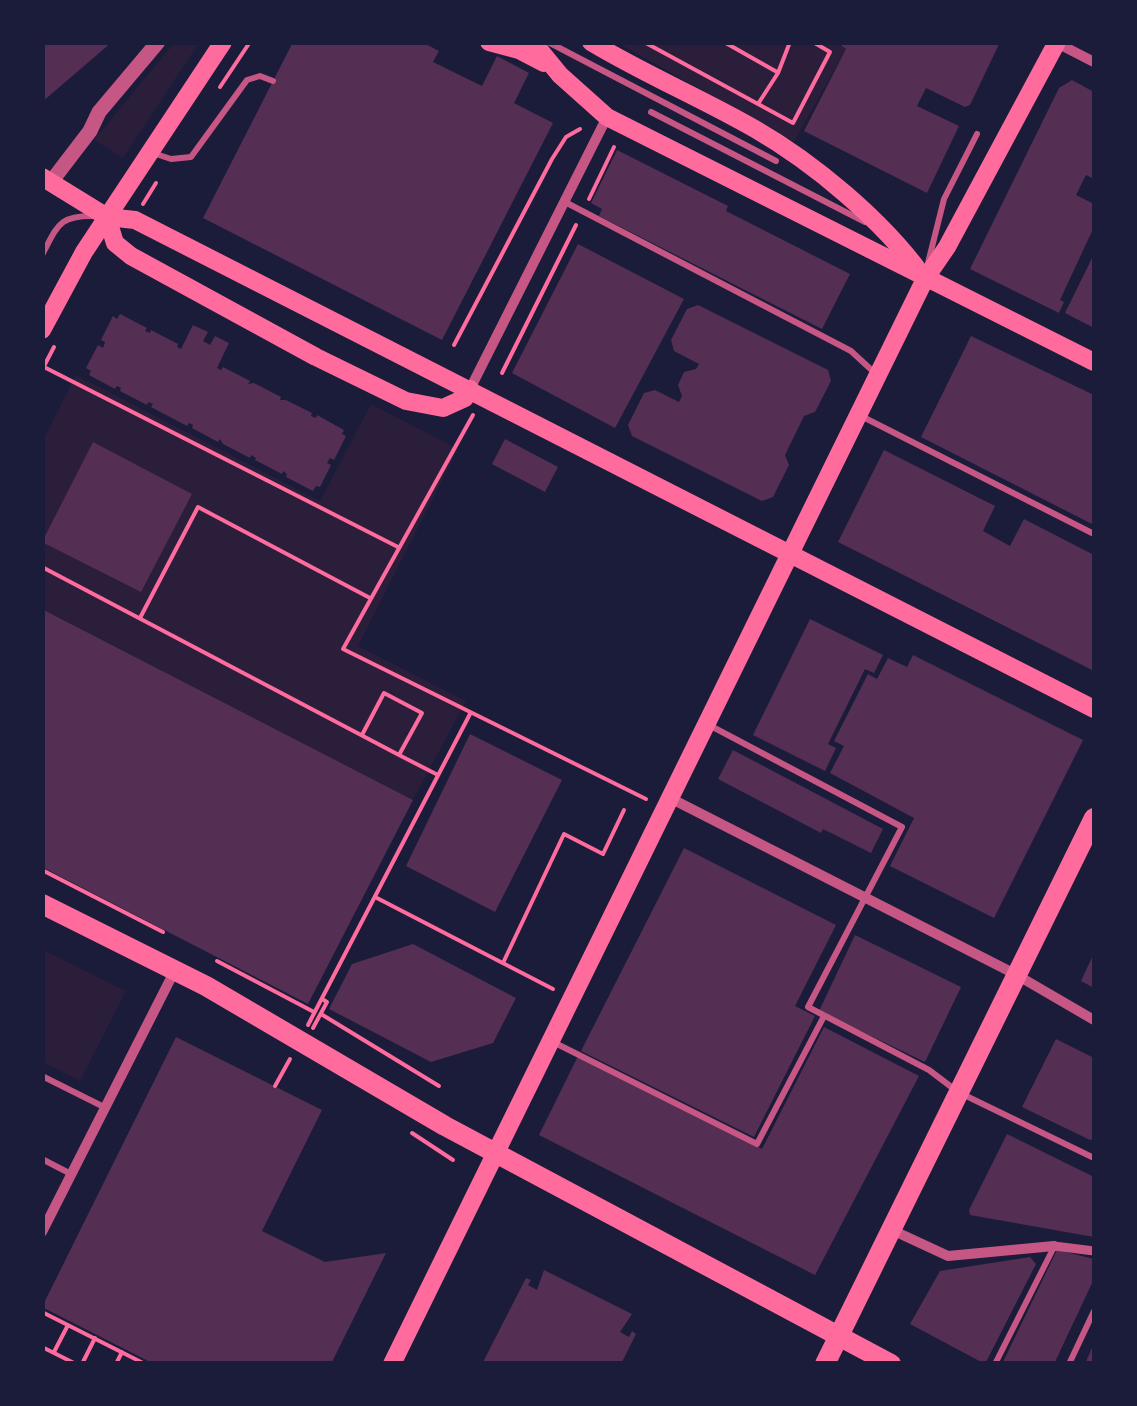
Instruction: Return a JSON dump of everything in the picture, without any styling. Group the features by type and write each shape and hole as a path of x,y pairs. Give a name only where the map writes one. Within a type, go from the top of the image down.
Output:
{"main road":[{"path":"42,330 84,252 222,42"},
{"path":"488,42 535,57 607,117 1094,362"},
{"path":"533,42 560,75"},
{"path":"591,42 770,138 888,234 926,279"},
{"path":"392,1364 858,414 926,279 1057,42"},
{"path":"46,179 107,217 134,220 474,397 1094,710"},
{"path":"107,217 115,243 131,256 299,348 406,401 443,408 474,397"},
{"path":"825,1364 1094,818"},
{"path":"42,904 175,969 445,1126 891,1364"}],"street":[{"path":"46,179 90,131 98,112 158,42"},
{"path":"1057,42 1094,62"},
{"path":"474,397 607,117"},
{"path":"666,803 1015,974 1094,1020"},
{"path":"42,1232 175,969"},
{"path":"891,1230 948,1256 1054,1246 1094,1251"}],"lane":[{"path":"548,42 776,160"},
{"path":"152,152 171,159 191,157 247,80 260,76 273,81"},
{"path":"651,112 888,234"},
{"path":"926,279 944,200 977,134"},
{"path":"564,201 851,351 878,375"},
{"path":"42,255 59,224 72,216 107,217"},
{"path":"858,414 1094,534"},
{"path":"706,723 902,826 808,1007 929,1070 958,1092 1094,1158"},
{"path":"550,1041 757,1144 823,1018"},
{"path":"42,1076 105,1108"},
{"path":"42,1159 72,1174"},
{"path":"995,1364 1054,1246"},
{"path":"1070,1364 1094,1311"}],"path":[{"path":"644,42 793,122 830,52 813,42"},
{"path":"724,42 778,72"},
{"path":"758,104 778,72 790,42"},
{"path":"454,346 566,138 580,129"},
{"path":"502,373 614,147"},
{"path":"42,366 398,548"},
{"path":"474,397 343,649 666,803"},
{"path":"140,618 198,508 370,598"},
{"path":"42,567 438,775"},
{"path":"362,735 384,693 422,713 400,755"},
{"path":"440,1086 321,1014 327,1002 322,999 470,712"},
{"path":"503,963 564,834 603,854 624,810"},
{"path":"42,870 163,932"},
{"path":"375,897 570,998"},
{"path":"217,961 315,1012"},
{"path":"42,1312 146,1364"},
{"path":"54,1352 68,1325"},
{"path":"42,1346 79,1364 95,1338"},
{"path":"116,1364 122,1352"}],"shaded area":[{"path":"837,42 846,49 794,142 618,43"},
{"path":"174,43 199,43 123,158 94,140"},
{"path":"76,375 320,501 371,404 458,449 358,646 466,701 413,800 43,609 42,442"},
{"path":"42,949 126,991 80,1081 43,1062"}],"building":[{"path":"42,42 112,42 42,102"},
{"path":"293,42 422,42 439,51 433,62 482,86 497,56 529,73 514,103 553,123 442,340 203,218"},
{"path":"837,42 1000,42 970,105 965,107 926,88 917,106 959,126 927,193 804,131 846,49"},
{"path":"1072,80 1094,92 1094,179 1086,175 1076,195 1094,204 1094,227 1060,300 1064,302 1059,313 970,269 1059,88"},
{"path":"617,150 850,274 822,329 599,216 602,209 591,203"},
{"path":"578,244 684,299 615,428 512,373"},
{"path":"1094,254 1094,328 1065,313"},
{"path":"698,305 828,370 831,381 815,412 804,416 785,455 789,465 773,497 762,501 632,436 628,425 644,393 655,390 679,402 682,396 678,385 684,372 699,364 674,351 671,340 687,309"},
{"path":"120,314 181,349 193,325 208,332 203,341 210,345 215,336 229,343 217,368 223,367 250,381 248,384 254,383 281,397 280,400 344,430 342,434 346,436 334,460 330,458 327,463 331,465 320,487 313,491 286,477 283,471 282,474 192,428 193,425 187,426 151,407 153,404 147,405 120,391 121,388 115,389 89,375 91,371 86,368 98,345 103,348 105,342 101,340 113,316 117,319"},
{"path":"971,336 1094,395 1094,525 921,437"},
{"path":"505,439 558,467 545,492 492,464"},
{"path":"93,442 192,494 141,592 42,542"},
{"path":"884,450 995,506 983,531 1010,546 1024,519 1094,555 1094,671 838,542"},
{"path":"42,609 413,800 308,1004 42,867"},
{"path":"810,619 883,655 874,673 865,669 828,744 836,748 825,771 753,735"},
{"path":"913,655 1083,740 994,918 890,866 914,818 830,773 844,746 834,741 868,674 877,679 888,658 907,667"},
{"path":"470,734 562,780 495,912 406,866"},
{"path":"733,750 883,829 871,853 823,829 821,833 718,779"},
{"path":"684,848 836,925 795,1006 815,1016 754,1137 581,1051"},
{"path":"855,935 961,987 925,1062 819,1011"},
{"path":"413,944 516,998 493,1043 431,1062 329,1009 352,964"},
{"path":"1094,953 1094,988 1081,981"},
{"path":"824,1027 919,1076 815,1275 539,1135 578,1056 762,1149"},
{"path":"176,1037 322,1110 262,1231 325,1262 386,1253 331,1364 154,1364 42,1307"},
{"path":"1056,1039 1094,1058 1094,1139 1022,1107"},
{"path":"1007,1134 1094,1177 1094,1237 970,1215"},
{"path":"1057,1250 1094,1259 1094,1279 1054,1364 1002,1364"},
{"path":"1030,1257 1036,1264 985,1364 910,1324 940,1271"},
{"path":"544,1270 632,1314 620,1332 629,1337 632,1331 636,1334 621,1364 482,1364 526,1278 531,1280 528,1285 537,1290"},
{"path":"1094,1343 1094,1364 1085,1364"}]}
